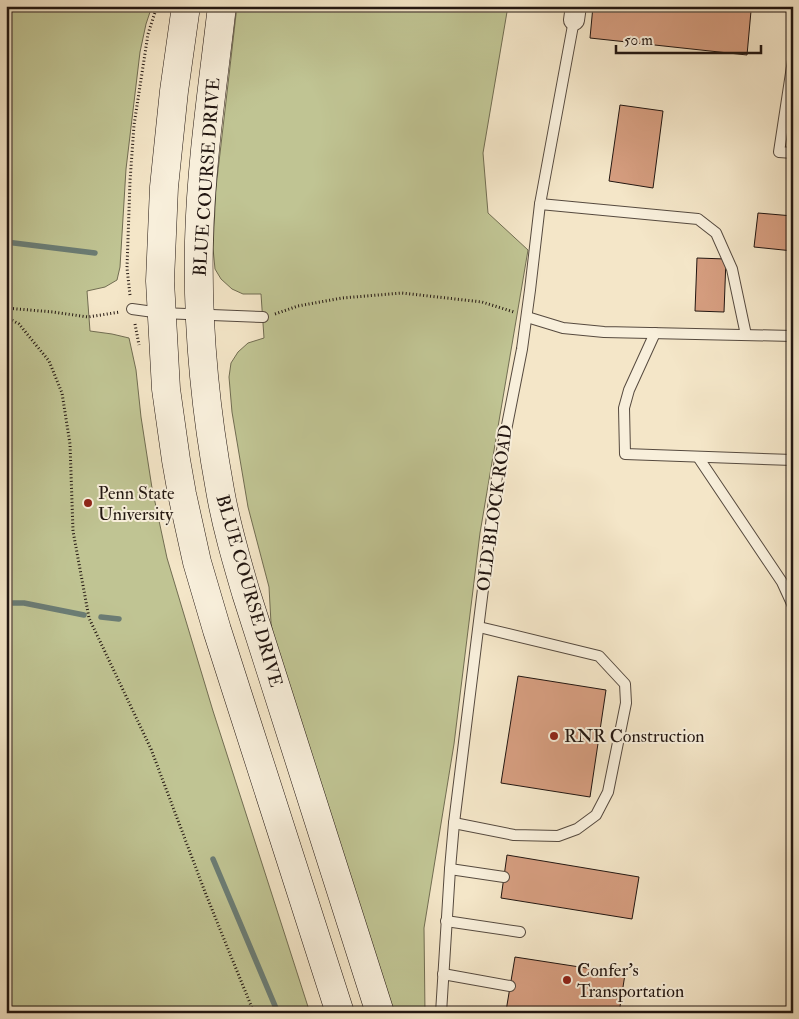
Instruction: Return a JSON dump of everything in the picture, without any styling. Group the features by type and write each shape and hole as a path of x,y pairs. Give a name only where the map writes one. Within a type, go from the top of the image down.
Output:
{"main road":[{"path":"186,6 174,91 164,187 160,281 166,388 176,460 198,562 236,690 340,1013"},
{"name":"BLUE COURSE DRIVE","path":"222,6 205,155 199,240 201,351 209,422 220,491 236,559 380,1013"}],"lane":[{"name":"OLD BLOCK ROAD","path":"441,1013 454,823 497,476 522,349 540,204 575,13"},
{"path":"793,60 780,152 793,153"},
{"path":"540,204 698,219 716,233 732,269 746,335"},
{"path":"132,309 263,317"},
{"path":"527,317 563,328 604,332 793,336"},
{"path":"655,333 624,408 625,454 793,460"},
{"path":"698,457 782,582 793,606"},
{"path":"454,823 514,835 558,836 576,829 596,815 608,792 626,703 624,684 600,656 479,627"},
{"path":"450,869 504,877"},
{"path":"446,921 520,932"},
{"path":"443,974 510,986"}],"path":[{"path":"263,317 298,306 342,298 402,293 482,302 527,317"},
{"path":"6,308 88,317 132,309"},
{"path":"6,317 19,324 49,361 62,393 70,444 73,530 89,618 151,749 205,892 254,1013"}],"green space":[{"name":"Penn State University","path":"6,6 152,6 140,52 126,169 120,267 117,280 105,287 87,291 90,331 129,338 136,370 152,488 167,558 213,711 310,1013 6,1013"},
{"path":"237,6 508,6 483,153 488,213 528,250 480,533 454,744 424,928 425,1013 393,1013 274,641 269,587 248,507 232,412 229,377 231,363 238,352 248,343 264,338 261,294 243,294 232,289 221,279 215,269 213,248 216,188"}],"building":[{"path":"593,6 706,6 751,11 747,55 590,38"},
{"path":"620,105 663,111 653,188 609,181"},
{"path":"758,213 793,216 793,251 754,247"},
{"path":"697,258 726,259 724,312 695,311"},
{"name":"RNR Construction","path":"518,676 606,690 590,797 501,783"},
{"path":"507,855 639,877 632,919 501,898"},
{"name":"Confer's Transportation","path":"515,957 625,974 619,1013 517,1013 506,1011"}],"waterway":[{"path":"6,242 95,253"},
{"path":"6,603 24,603 84,615"},
{"path":"101,617 119,619"},
{"path":"213,859 278,1013"}],"place":[{"name":"Penn State University","path":"88,503"},
{"name":"RNR Construction","path":"554,736"},
{"name":"Confer's Transportation","path":"567,980"}]}
